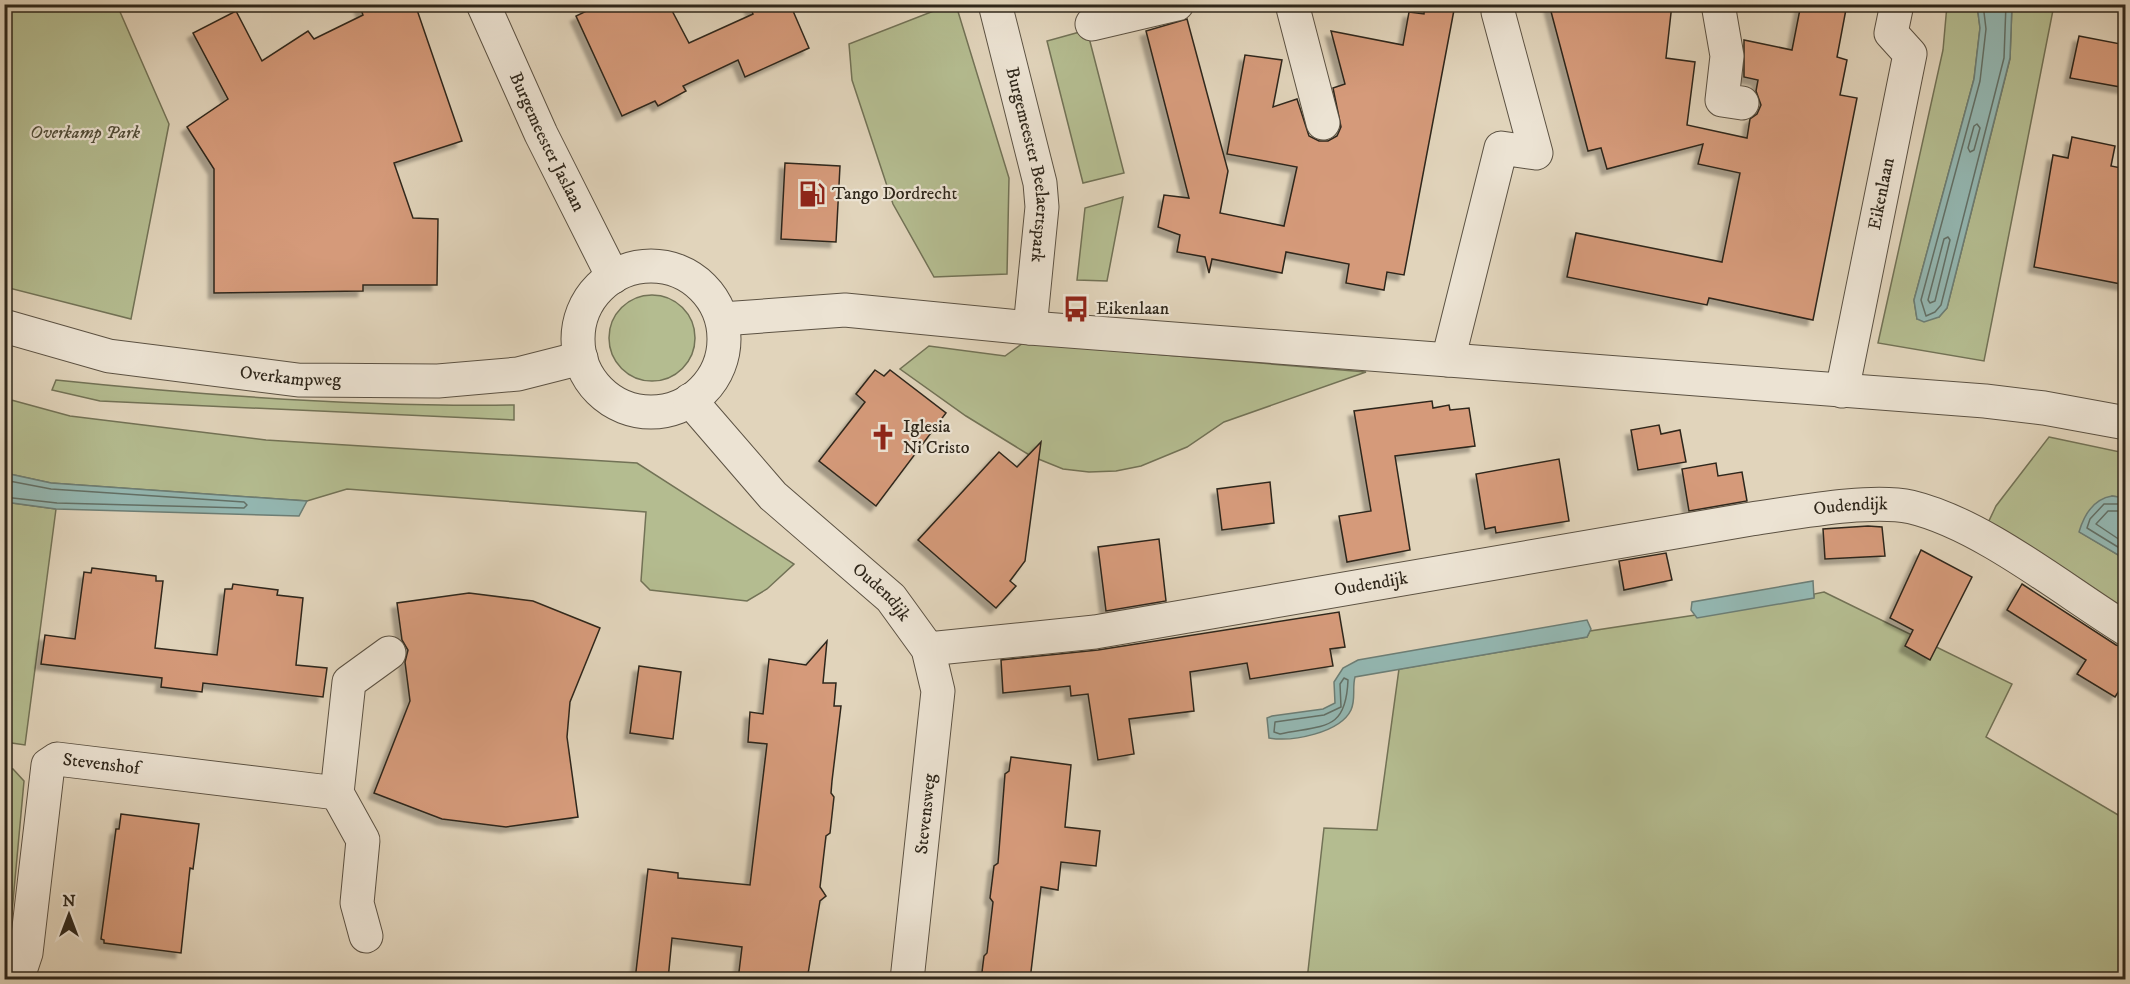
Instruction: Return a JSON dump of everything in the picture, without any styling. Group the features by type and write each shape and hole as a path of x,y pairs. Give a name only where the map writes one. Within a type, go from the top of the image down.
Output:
{"street":[{"name":"Burgemeester Jaslaan","path":"483,4 542,134 613,277"},
{"name":"Burgemeester Beelaertspark","path":"995,4 1040,183 1042,207 1030,328"},
{"path":"1092,24 1177,4"},
{"path":"1292,4 1323,123"},
{"path":"1718,4 1727,56 1722,100 1742,103"},
{"name":"Eikenlaan","path":"1842,391 1910,54 1891,33 1897,4"},
{"path":"1448,360 1501,148 1536,153 1498,12"},
{"path":"656,266 685,274 708,293 722,319 724,334 720,365 702,391 690,400 658,411 625,406 602,393 593,382 581,358 579,335 584,312 596,292 613,277 641,267 656,266"},
{"path":"722,319 845,310 1030,328 2032,406 2126,423"},
{"name":"Overkampweg","path":"4,326 109,356 297,380 438,381 518,374 581,358"},
{"name":"Oudendijk","path":"690,400 773,496 891,598 928,650 1095,632 1751,519 1839,507 1909,507 1972,531 2126,629"},
{"name":"Stevensweg","path":"908,980 938,691 928,650"},
{"path":"366,936 357,903 363,840 325,792 349,682 389,653"},
{"name":"Stevenshof","path":"16,980 26,953 48,765 57,759 325,792"}],"green space":[{"name":"Overkamp Park","path":"4,5 117,5 169,124 131,319 5,287"},
{"path":"949,5 956,5 1009,178 1007,274 934,277 893,204 852,80 849,44"},
{"path":"1947,5 1977,5 1980,28 1974,79 1914,300 1917,319 1939,317 1947,308 2010,59 2012,5 2054,5 1984,361 1878,343 1943,50"},
{"path":"1087,30 1124,173 1083,183 1047,41"},
{"path":"1123,197 1107,281 1077,280 1085,208"},
{"path":"652,295 669,298 683,307 692,321 695,338 692,355 683,369 669,378 652,381 635,378 621,369 612,355 609,338 612,321 621,307 635,298"},
{"path":"1023,343 1366,372 1224,422 1187,447 1141,466 1116,471 1089,472 1063,469 1031,456 966,416 900,369 929,346 1005,356"},
{"path":"56,380 285,399 399,404 514,405 514,420 100,401 52,390"},
{"path":"4,398 70,416 266,440 637,463 794,564 767,589 747,601 650,590 641,581 646,512 347,489 307,501 51,483 5,473"},
{"path":"2049,437 2125,453 2125,498 2112,496 2080,532 2125,559 2125,611 1987,525 1996,506"},
{"path":"5,502 56,509 25,745 5,742"},
{"path":"1824,592 2012,684 1986,737 2125,819 2125,979 1307,980 1324,828 1377,830 1399,669 1587,637 1590,631 1814,597 1814,594"},
{"path":"5,768 13,769 24,781 9,945 5,955"}],"water":[{"path":"1977,5 2012,5 2010,58 1947,308 1939,317 1924,322 1917,319 1914,300 1974,79 1980,28"},
{"path":"5,473 51,483 307,501 299,516 56,509 5,502"},
{"path":"2112,496 2125,498 2125,559 2079,532 2090,509 2100,500"},
{"path":"1813,581 1814,598 1697,618 1691,610 1692,602"},
{"path":"1587,620 1591,629 1587,637 1355,677 1351,710 1337,725 1302,737 1269,738 1267,718 1323,709 1335,703 1334,682 1343,668 1358,660"}],"building":[{"path":"359,4 415,4 462,141 394,163 413,218 438,219 437,285 363,285 363,291 214,293 214,169 187,127 228,99 193,33 236,11 262,61 308,31 314,39 363,15"},
{"path":"601,4 669,5 689,43 753,14 749,4 790,4 809,48 745,77 738,60 683,86 686,91 658,106 655,101 622,116 576,16"},
{"path":"1549,4 1672,4 1666,58 1695,62 1687,125 1747,138 1750,119 1757,114 1761,105 1756,91 1758,80 1744,77 1744,40 1792,50 1801,4 1847,4 1837,57 1847,60 1840,95 1857,98 1813,320 1709,298 1707,305 1567,277 1576,233 1722,262 1740,173 1698,164 1703,144 1607,169 1601,148 1588,151"},
{"path":"1425,5 1454,10 1404,275 1387,272 1384,290 1346,283 1349,264 1286,252 1282,273 1212,259 1209,273 1205,257 1177,252 1180,235 1158,227 1164,195 1189,198 1146,31 1187,19 1228,171 1220,213 1284,226 1297,167 1227,154 1245,55 1282,60 1273,107 1297,99 1309,136 1319,141 1328,141 1337,136 1341,127 1333,88 1345,84 1331,31 1403,45 1409,12 1424,14"},
{"path":"2079,36 2126,45 2126,88 2070,78"},
{"path":"2072,137 2115,146 2111,166 2126,169 2126,285 2034,267 2053,155 2068,158"},
{"path":"785,163 840,166 836,242 781,239"},
{"name":"Iglesia Ni Cristo","path":"875,370 884,376 890,370 946,413 876,506 819,461 865,402 856,394"},
{"path":"1432,401 1433,408 1449,405 1450,410 1469,408 1475,446 1395,456 1410,550 1347,562 1339,516 1371,511 1354,411"},
{"path":"1659,425 1661,434 1680,430 1686,462 1638,470 1631,430"},
{"path":"1041,442 1025,561 1010,581 1016,586 996,608 918,540 999,452 1017,467"},
{"path":"1559,459 1569,521 1496,533 1495,527 1485,529 1476,474"},
{"path":"1716,463 1718,476 1742,472 1747,501 1689,511 1682,469"},
{"path":"1270,482 1274,523 1222,530 1217,489"},
{"path":"1882,527 1885,556 1825,559 1823,529"},
{"path":"1159,539 1166,601 1106,611 1098,547"},
{"path":"1921,550 1972,577 1930,660 1905,646 1913,630 1890,618"},
{"path":"1666,553 1672,580 1624,590 1619,561"},
{"path":"92,568 156,576 156,581 163,581 155,648 217,655 225,589 232,589 233,584 278,590 277,595 303,598 296,665 327,668 323,697 203,683 202,692 161,687 162,678 41,664 45,635 75,639 84,572 91,573"},
{"path":"2022,584 2116,645 2126,648 2126,680 2115,697 2077,674 2086,660 2007,610"},
{"path":"469,593 533,601 600,628 570,702 567,737 578,817 506,827 442,819 374,793 410,701 405,662 408,650 402,640 397,603"},
{"path":"1339,612 1345,647 1330,649 1333,666 1250,679 1247,663 1190,672 1194,711 1129,719 1134,754 1098,760 1088,694 1071,696 1070,686 1003,693 1001,660 1098,650"},
{"path":"827,641 823,683 836,683 834,706 841,706 832,781 831,793 834,797 830,833 826,836 820,887 826,896 820,901 807,980 738,980 742,947 672,938 668,980 635,980 648,869 678,873 678,878 750,885 767,744 748,742 750,712 763,714 769,659 806,665"},
{"path":"639,666 681,672 673,739 630,733"},
{"path":"1011,757 1071,765 1065,827 1100,831 1096,866 1061,862 1058,890 1041,887 1030,980 981,980 984,956 987,953 993,902 990,898 994,866 998,863 1005,774 1009,771"},
{"path":"121,814 199,824 193,869 190,868 181,953 104,943 101,939 116,829 119,829"}],"place":[{"name":"Tango Dordrecht","path":"812,194"},
{"name":"Eikenlaan","path":"1076,309"},
{"name":"Iglesia Ni Cristo","path":"883,437"}]}
